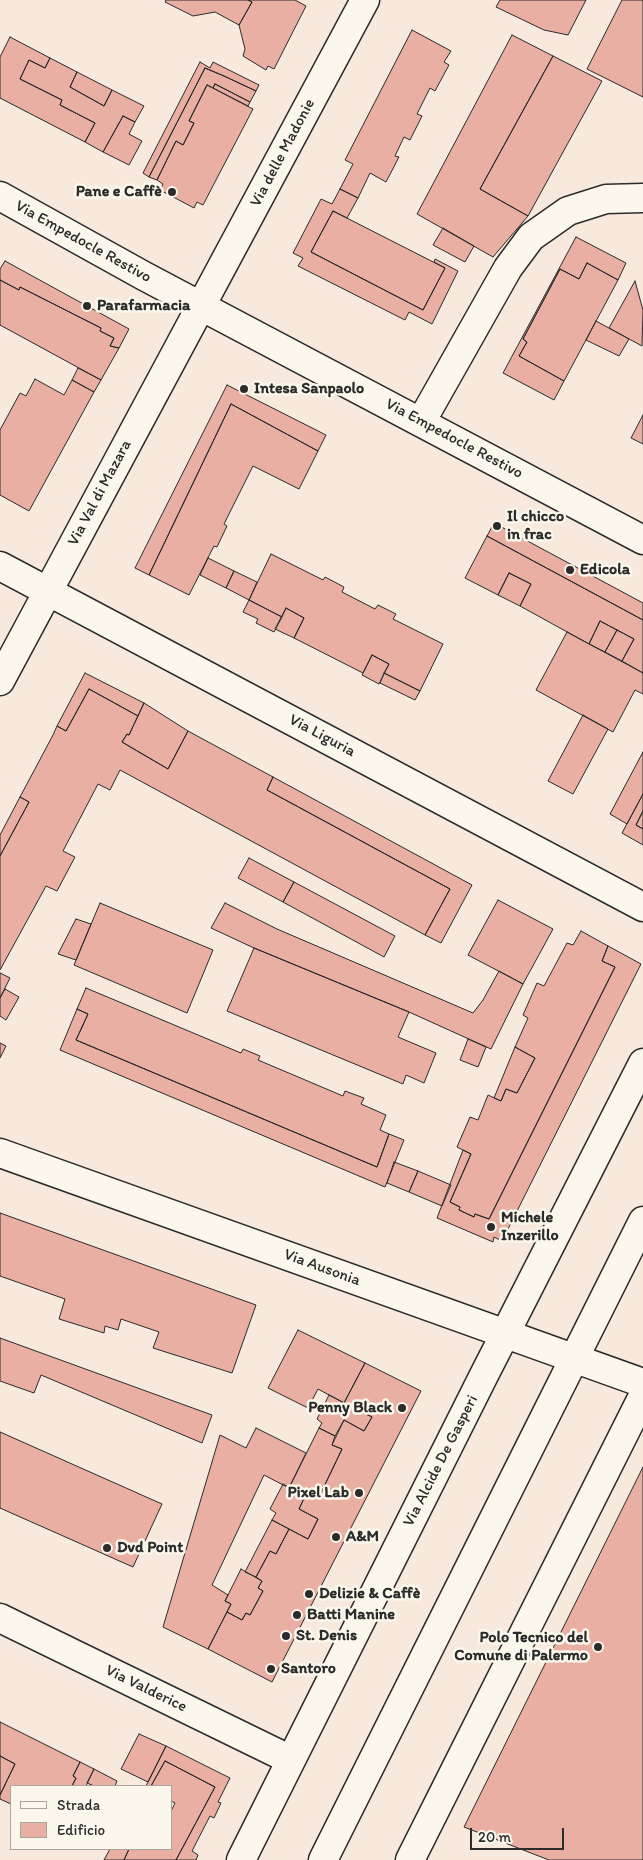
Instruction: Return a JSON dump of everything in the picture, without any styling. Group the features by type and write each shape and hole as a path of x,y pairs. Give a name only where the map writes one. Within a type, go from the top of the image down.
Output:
{"street":[{"name":"Via delle Madonie","path":"201,306 363,1"},
{"name":"Via Empedocle Restivo","path":"0,196 201,306 643,540"},
{"path":"421,422 508,268 531,237 568,211 606,199 643,198"},
{"name":"Via Val di Mazara","path":"0,680 201,306"},
{"name":"Via Liguria","path":"0,566 643,907"},
{"name":"Via Alcide De Gasperi","path":"241,1860 505,1333 643,1063"},
{"name":"Via Ausonia","path":"0,1154 643,1383"},
{"path":"323,1860 643,1221"},
{"path":"410,1860 643,1396"},
{"name":"Via Valderice","path":"0,1618 291,1760"}],"building":[{"path":"166,0 248,0 252,2 239,25 215,12 193,16 165,2"},
{"path":"248,0 295,0 306,6 274,69 268,66 266,70 243,56 245,49 239,25 252,2"},
{"path":"500,0 586,0 568,35 544,30 496,7"},
{"path":"622,0 643,0 643,97 587,69"},
{"path":"412,30 451,51 444,62 449,65 435,91 430,88 417,114 422,116 410,140 404,137 395,156 399,157 386,182 370,173 358,198 340,189 353,164 345,160"},
{"path":"512,35 553,56 480,189 528,216 493,257 417,214"},
{"path":"10,37 50,58 45,68 29,60 20,79 62,100 60,105 95,123 85,142 0,98 0,57"},
{"path":"553,56 602,81 528,216 480,189"},
{"path":"50,58 77,72 70,87 104,106 112,90 144,106 135,122 123,116 103,152 85,142 95,123 60,105 62,100 20,79 29,60 45,68"},
{"path":"200,62 210,68 213,62 259,85 256,91 205,68 149,177 143,173"},
{"path":"205,68 256,91 250,102 215,84 213,88 207,85 189,121 194,123 183,145 176,141 157,180 149,177"},
{"path":"77,72 112,90 104,106 70,87"},
{"path":"215,84 250,102 248,106 213,88"},
{"path":"207,85 253,109 203,205 197,202 194,208 160,190 163,184 157,180 176,141 183,145 194,123 189,121"},
{"path":"123,116 135,122 129,134 142,141 129,165 103,152"},
{"path":"340,189 358,198 347,218 333,211 311,252 423,310 445,268 434,262 435,259 458,271 432,324 409,312 405,320 298,266 303,258 293,253 321,199 332,204"},
{"path":"333,211 445,268 423,310 311,252"},
{"path":"443,228 474,246 465,262 433,245"},
{"path":"576,237 626,263 618,280 587,263 579,279 560,269 523,339 527,342 519,356 564,381 554,400 503,373"},
{"path":"5,261 129,329 119,348 110,346 114,338 100,331 101,328 20,287 19,290 0,280 0,269"},
{"path":"587,263 618,280 564,381 519,356 527,342 523,339 560,269 579,279"},
{"path":"0,280 19,290 20,287 101,328 100,331 114,338 110,346 119,348 101,380 0,325"},
{"path":"635,281 643,310 642,346 609,328"},
{"path":"596,321 629,339 619,356 586,340"},
{"path":"78,368 101,380 94,392 72,380"},
{"path":"35,379 64,395 72,380 94,392 29,511 0,495 0,430 20,393 26,396"},
{"path":"227,385 326,435 318,451 231,404 149,575 135,568"},
{"path":"231,404 318,451 299,489 253,466 224,524 227,526 217,547 214,546 189,595 149,575"},
{"path":"643,415 643,444 631,438"},
{"path":"494,523 643,603 643,620 487,536"},
{"path":"487,536 643,620 643,673 622,661 634,639 600,621 589,644 520,606 531,584 509,573 498,595 465,578"},
{"path":"271,554 323,580 325,577 344,587 342,592 375,609 378,605 396,614 393,619 443,644 420,691 384,673 389,664 372,655 363,673 294,638 304,618 286,608 282,617 249,600"},
{"path":"208,558 234,571 226,588 200,575"},
{"path":"234,571 257,582 249,600 226,588"},
{"path":"509,573 531,584 520,606 498,595"},
{"path":"249,600 282,617 274,632 256,623 258,619 243,612"},
{"path":"286,608 304,618 294,638 275,629"},
{"path":"600,621 617,630 605,652 589,644"},
{"path":"617,630 634,639 622,661 605,652"},
{"path":"567,632 643,673 643,694 635,690 613,732 536,690"},
{"path":"372,655 389,664 379,684 362,675"},
{"path":"85,673 144,703 138,716 89,689 66,731 57,726"},
{"path":"384,673 420,691 415,700 380,683"},
{"path":"89,689 138,716 129,735 127,734 122,742 168,769 188,731 273,777 267,790 450,889 425,935 120,770 110,790 98,784 63,851 75,857 57,891 46,886 0,970 0,856 29,802 20,797 57,726 66,731"},
{"path":"144,703 188,731 168,769 122,742 127,734 129,735"},
{"path":"583,715 608,729 573,794 548,781"},
{"path":"643,752 643,794 627,824 610,814"},
{"path":"273,777 472,885 441,943 425,935 450,889 267,790"},
{"path":"643,794 643,811 636,825 643,829 643,845 622,833"},
{"path":"20,797 29,802 0,856 0,835"},
{"path":"643,811 643,829 636,825"},
{"path":"249,858 294,882 283,902 238,878"},
{"path":"294,882 395,936 384,957 283,902"},
{"path":"498,900 553,929 523,984 468,955"},
{"path":"100,903 213,950 187,1013 74,965"},
{"path":"225,903 277,929 473,1013 483,1000 499,971 523,984 491,1049 211,928"},
{"path":"76,919 91,924 76,960 58,954"},
{"path":"581,931 608,946 602,961 615,967 489,1219 475,1214 474,1217 459,1210 460,1207 450,1202 471,1154 457,1147 470,1117 478,1120 488,1095 501,1101 506,1089 517,1093 535,1058 515,1047 528,1018 523,1015 537,983 544,986 567,943 573,945"},
{"path":"608,946 641,964 502,1241 494,1237 493,1242 437,1218 463,1150 471,1154 450,1202 460,1207 459,1210 474,1217 475,1214 489,1219 615,967 602,961"},
{"path":"254,948 409,1012 398,1037 436,1053 424,1083 406,1075 403,1084 227,1011"},
{"path":"0,973 10,978 0,998"},
{"path":"86,988 241,1053 243,1049 260,1056 258,1060 343,1096 345,1091 364,1098 361,1104 386,1115 380,1130 389,1134 377,1167 76,1040 88,1014 77,1009"},
{"path":"5,989 19,997 6,1020 0,1016 0,998"},
{"path":"77,1009 88,1014 76,1040 377,1167 389,1134 404,1140 385,1187 60,1050"},
{"path":"468,1039 486,1047 478,1067 460,1060"},
{"path":"0,1043 6,1046 0,1058"},
{"path":"515,1047 535,1058 517,1093 506,1089 501,1101 494,1098"},
{"path":"394,1162 418,1171 409,1192 387,1183"},
{"path":"418,1171 451,1185 442,1206 409,1192"},
{"path":"0,1213 256,1305 232,1373 153,1348 159,1332 121,1319 118,1330 105,1326 104,1333 59,1319 65,1299 0,1276"},
{"path":"298,1330 365,1363 344,1403 318,1389 308,1408 268,1388"},
{"path":"0,1338 212,1415 202,1443 41,1375 34,1393 0,1381"},
{"path":"365,1363 421,1391 272,1682 208,1649 227,1612 242,1620 246,1613 250,1615 263,1591 258,1588 262,1581 256,1577 270,1551 276,1554 289,1529 308,1539 318,1519 299,1509 309,1488 321,1493 342,1449 332,1445 344,1420 364,1431 372,1417 344,1403"},
{"path":"329,1395 372,1417 364,1431 344,1420 335,1436 319,1428 322,1423 317,1419"},
{"path":"256,1428 306,1453 289,1488 264,1475 212,1585 228,1595 225,1601 231,1604 208,1649 163,1627 220,1435 246,1448"},
{"path":"319,1428 335,1436 332,1445 342,1449 321,1493 309,1488 305,1496 289,1488"},
{"path":"0,1432 162,1504 133,1567 0,1508"},
{"name":"Polo Tecnico del Comune di Palermo","path":"643,1467 643,1860 549,1860 464,1827"},
{"path":"283,1484 305,1496 299,1509 318,1519 308,1539 272,1520 276,1513 270,1509"},
{"path":"272,1520 289,1529 276,1554 270,1551 256,1577 245,1572"},
{"path":"241,1569 262,1581 258,1588 263,1591 250,1615 246,1613 242,1620 227,1612 231,1604 225,1601"},
{"path":"0,1722 80,1762 73,1776 76,1778 72,1785 10,1785 10,1804 0,1799 0,1795 15,1764 0,1756"},
{"path":"139,1734 166,1746 148,1782 121,1769"},
{"path":"166,1746 230,1778 218,1802 221,1803 214,1818 210,1816 192,1851 198,1855 196,1860 176,1860 215,1787 165,1761 152,1785 146,1785"},
{"path":"0,1756 15,1764 0,1795"},
{"path":"165,1761 215,1787 176,1860 124,1860 129,1850 172,1850 172,1809 175,1803 172,1802 172,1785 152,1785"},
{"path":"80,1762 94,1769 86,1785 72,1785 76,1778 73,1776"},
{"path":"94,1769 117,1781 115,1785 92,1785 87,1783"},
{"path":"109,1850 129,1850 124,1860 104,1860"}],"place":[{"name":"Pane e Caffè","path":"172,192"},
{"name":"Parafarmacia","path":"87,306"},
{"name":"Intesa Sanpaolo","path":"244,389"},
{"name":"Il chicco in frac","path":"497,526"},
{"name":"Edicola","path":"570,570"},
{"name":"Michele Inzerillo","path":"491,1227"},
{"name":"Penny Black","path":"402,1408"},
{"name":"Pixel Lab","path":"359,1493"},
{"name":"A&M","path":"336,1537"},
{"name":"Dvd Point","path":"107,1548"},
{"name":"Delizie & Caffè","path":"309,1594"},
{"name":"Batti Manine","path":"297,1615"},
{"name":"St. Denis","path":"286,1636"},
{"name":"Polo Tecnico del Comune di Palermo","path":"598,1647"},
{"name":"Santoro","path":"271,1669"}]}
